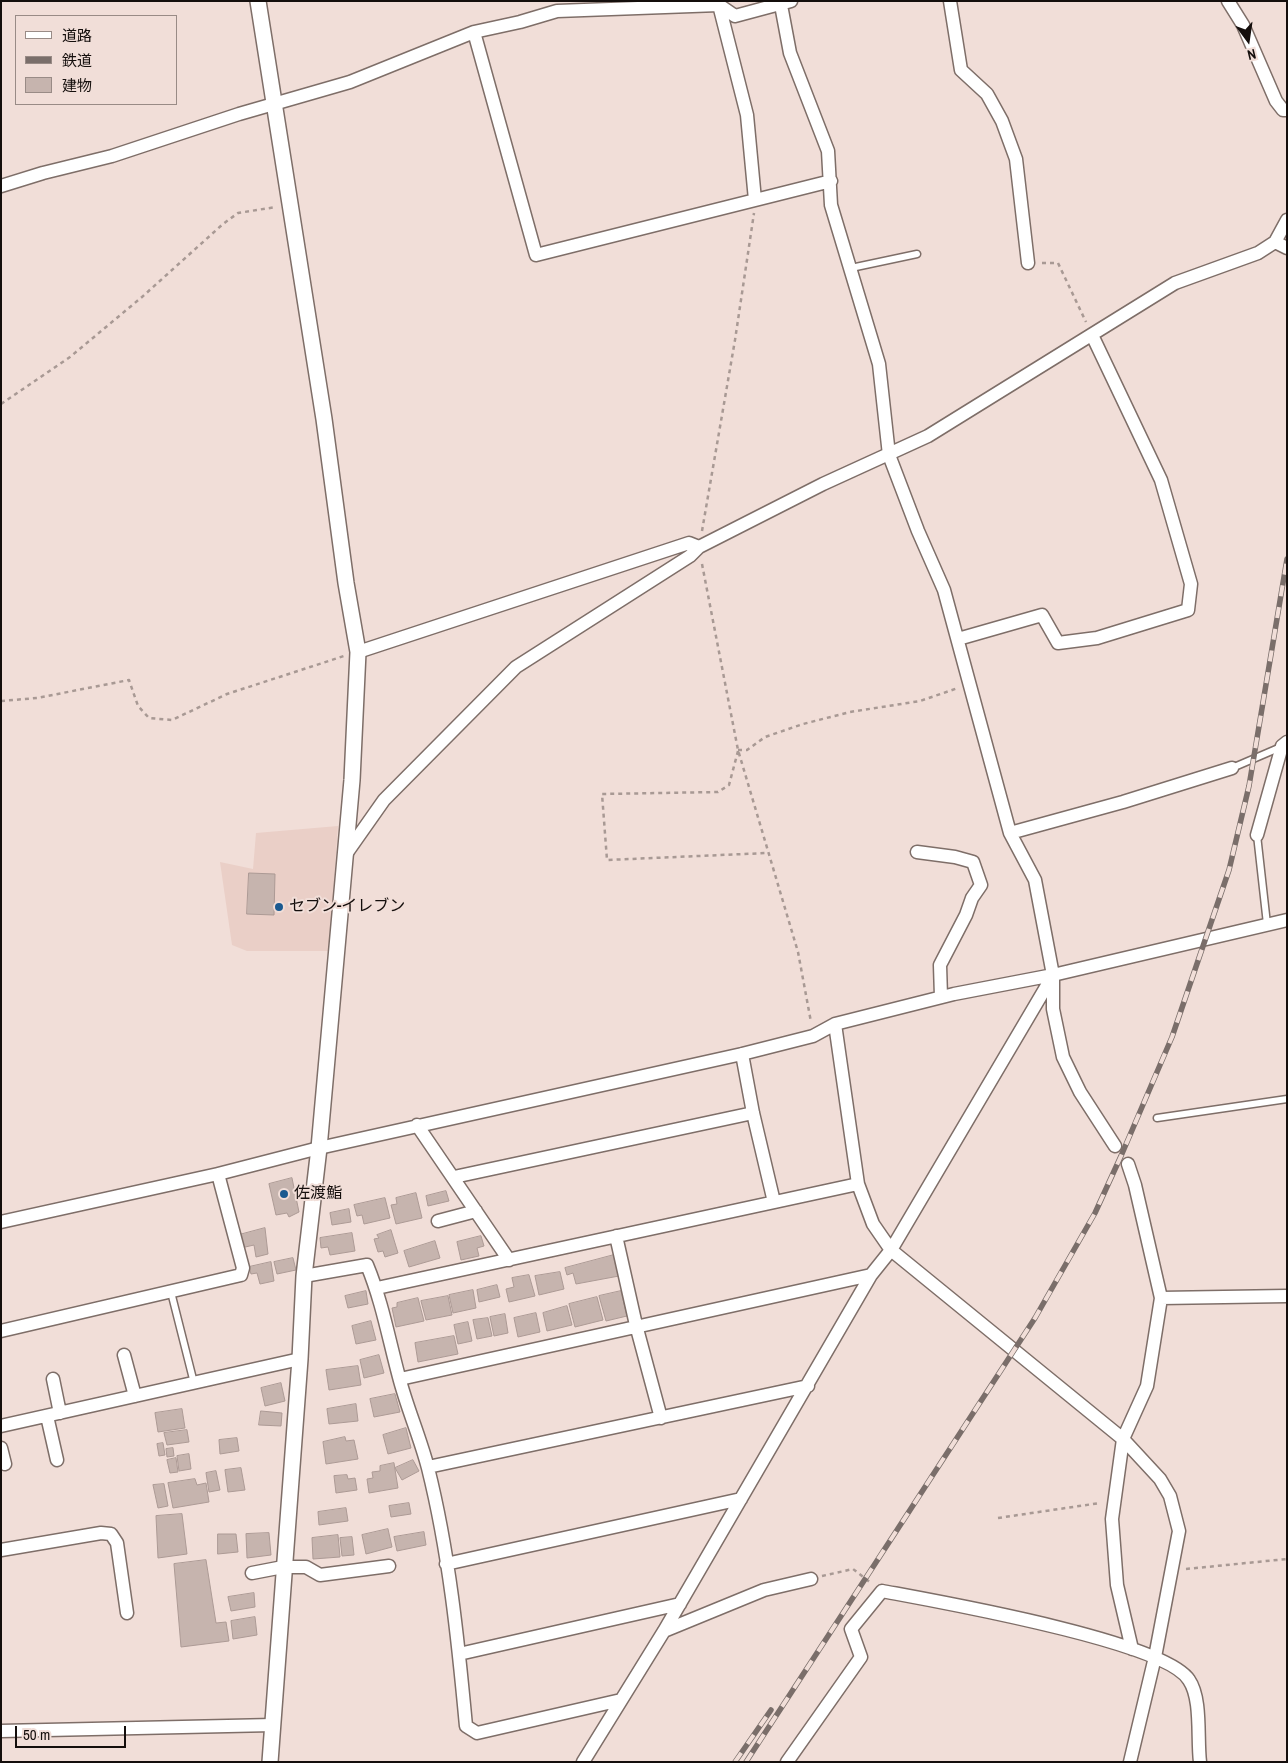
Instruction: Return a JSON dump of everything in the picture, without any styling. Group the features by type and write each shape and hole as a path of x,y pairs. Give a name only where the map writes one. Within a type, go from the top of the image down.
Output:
{"street":[{"path":"258,1 358,652 352,780 346,854 319,1148 304,1276 300,1358 270,1762"},
{"path":"950,1 961,70 987,94 1002,121 1016,159 1028,264"},
{"path":"1228,1 1243,25 1276,101 1283,110 1287,110"},
{"path":"1,186 43,173 112,156 273,104 377,73 474,32 520,22 557,11 718,3 735,16 786,3 790,53 828,150 831,205 879,364 889,455 918,531 944,590 1010,833 1035,880 1053,975 1053,1009 1063,1057 1080,1092 1115,1146"},
{"path":"718,3 747,115 755,200"},
{"path":"474,32 536,254 831,181"},
{"path":"346,854 384,800 516,666 690,556 699,546 822,484 928,436 1176,284 1281,245 1287,220"},
{"path":"958,639 1042,615 1058,643 1087,640 1188,610 1191,584 1161,480 1092,335"},
{"path":"358,652 690,543 699,546"},
{"path":"1257,835 1284,744"},
{"path":"1010,833 1232,768"},
{"path":"917,852 955,857 973,862 980,885 940,965 940,997"},
{"path":"1,1222 218,1174 417,1125 742,1054 813,1036 835,1024 940,997 1053,975 1287,920"},
{"path":"583,1762 664,1631 871,1276 891,1250 1053,975"},
{"path":"835,1024 858,1184 872,1224 891,1250 1123,1439 1160,1479 1170,1496 1179,1531 1154,1657 1130,1762"},
{"path":"742,1054 753,1112 774,1202"},
{"path":"454,1177 753,1112"},
{"path":"417,1125 509,1260"},
{"path":"1128,1164 1135,1185 1161,1298 1147,1386 1123,1439 1112,1520 1117,1585 1132,1649"},
{"path":"1,1331 241,1275 243,1268 218,1174"},
{"path":"377,1288 858,1184"},
{"path":"438,1221 476,1211"},
{"path":"616,1236 636,1325 661,1418"},
{"path":"304,1276 367,1265 377,1288 400,1379 428,1467 446,1564 459,1654 466,1726 477,1733 621,1700"},
{"path":"400,1379 636,1325 871,1276"},
{"path":"1161,1298 1287,1296"},
{"path":"124,1355 135,1396"},
{"path":"1,1426 300,1358"},
{"path":"53,1379 53,1414 57,1460"},
{"path":"428,1467 808,1386"},
{"path":"1,1448 5,1464"},
{"path":"446,1564 741,1499"},
{"path":"1,1550 102,1533 111,1534 116,1543 127,1613"},
{"path":"252,1573 283,1567 306,1567 320,1575 389,1566"},
{"path":"664,1631 764,1590 811,1579"},
{"path":"787,1762 861,1657 851,1629 882,1591 976,1609 1098,1638 1178,1667 1190,1680 1196,1696 1200,1762"},
{"path":"459,1654 680,1604"},
{"path":"1,1731 272,1725"}],"lane":[{"path":"851,268 916,254"},
{"path":"1232,768 1284,744"},
{"path":"1257,835 1267,924"},
{"path":"1157,1118 1287,1099"},
{"path":"171,1292 194,1382"}],"path":[{"path":"1,404 70,357 238,213 275,207 288,200"},
{"path":"755,200 736,340 699,546 738,750 767,853 798,952 813,1036"},
{"path":"1028,264 1058,263 1092,335"},
{"path":"1,701 37,698 129,680 138,706 149,718 172,720 227,694 358,652"},
{"path":"738,750 747,750 765,737 802,724 850,712 920,701 970,684"},
{"path":"738,750 729,785 718,792 602,794 607,860 767,853"},
{"path":"998,1518 1114,1501"},
{"path":"1171,1570 1287,1559"},
{"path":"811,1579 853,1568 882,1591"}],"shaded area":[{"name":"セブン-イレブン","path":"338,826 329,951 247,951 232,945 220,862 253,869 256,833"}],"building":[{"path":"249,873 275,874 274,915 247,914"},
{"path":"292,1178 299,1212 289,1217 287,1213 276,1215 269,1184"},
{"path":"446,1191 449,1201 428,1206 426,1196"},
{"path":"416,1193 422,1218 396,1224 391,1205 397,1204 396,1198"},
{"path":"385,1198 390,1218 364,1224 362,1215 357,1216 354,1205"},
{"path":"349,1209 351,1222 332,1225 330,1213"},
{"path":"265,1228 268,1254 256,1257 254,1245 241,1248 239,1235"},
{"path":"391,1230 398,1253 385,1257 383,1251 378,1252 374,1239 379,1238 377,1235"},
{"path":"352,1233 355,1251 330,1255 328,1247 321,1248 320,1238"},
{"path":"481,1236 484,1246 477,1248 479,1256 461,1260 457,1242"},
{"path":"435,1241 440,1258 409,1267 404,1251"},
{"path":"614,1255 619,1276 576,1284 573,1273 567,1275 565,1268"},
{"path":"293,1258 296,1270 277,1274 274,1262"},
{"path":"271,1262 274,1281 260,1284 257,1273 251,1274 249,1267"},
{"path":"560,1272 564,1289 539,1295 535,1276"},
{"path":"529,1275 535,1296 509,1302 506,1289 514,1287 512,1278"},
{"path":"497,1285 500,1297 479,1302 477,1290"},
{"path":"473,1290 476,1308 453,1313 449,1295"},
{"path":"366,1291 368,1304 348,1308 345,1296"},
{"path":"621,1291 627,1316 606,1321 599,1296"},
{"path":"448,1296 452,1315 426,1320 421,1301"},
{"path":"597,1297 603,1320 575,1327 569,1304"},
{"path":"418,1298 424,1321 396,1327 392,1308 397,1307 397,1303"},
{"path":"567,1306 572,1325 547,1331 543,1313"},
{"path":"536,1313 540,1332 518,1337 514,1318"},
{"path":"505,1314 508,1333 494,1336 490,1317"},
{"path":"488,1318 492,1336 477,1339 473,1320"},
{"path":"371,1321 376,1340 356,1344 352,1326"},
{"path":"468,1322 472,1341 458,1344 454,1325"},
{"path":"454,1336 458,1354 418,1362 415,1343"},
{"path":"379,1355 384,1373 364,1378 360,1360"},
{"path":"358,1366 361,1385 329,1390 326,1370"},
{"path":"281,1383 285,1401 265,1406 261,1388"},
{"path":"395,1394 400,1412 374,1417 370,1399"},
{"path":"356,1404 358,1421 329,1424 327,1409"},
{"path":"182,1409 185,1428 158,1432 155,1413"},
{"path":"261,1411 282,1413 281,1426 259,1425"},
{"path":"406,1428 411,1448 388,1454 383,1435"},
{"path":"187,1430 189,1442 167,1445 164,1433"},
{"path":"345,1437 346,1441 354,1440 358,1459 326,1464 323,1442"},
{"path":"237,1438 239,1451 220,1454 219,1440"},
{"path":"163,1443 165,1455 159,1456 157,1444"},
{"path":"173,1448 174,1456 167,1457 166,1449"},
{"path":"189,1454 191,1469 179,1471 177,1456"},
{"path":"176,1458 178,1472 170,1473 167,1460"},
{"path":"413,1460 419,1471 402,1480 395,1468"},
{"path":"394,1463 398,1488 369,1493 367,1479 373,1478 372,1472 380,1471 380,1466"},
{"path":"241,1468 245,1490 228,1492 225,1470"},
{"path":"216,1471 220,1490 209,1492 206,1473"},
{"path":"347,1475 348,1479 355,1478 357,1490 336,1493 334,1476"},
{"path":"195,1479 197,1485 206,1483 209,1502 173,1508 168,1483"},
{"path":"164,1484 168,1506 158,1508 153,1485"},
{"path":"409,1503 411,1514 391,1517 389,1506"},
{"path":"346,1508 348,1521 319,1525 318,1512"},
{"path":"182,1514 187,1554 158,1558 156,1516"},
{"path":"388,1529 392,1547 366,1554 362,1535"},
{"path":"424,1532 426,1545 397,1551 394,1537"},
{"path":"269,1533 271,1555 247,1558 246,1534"},
{"path":"218,1534 236,1534 238,1552 218,1554"},
{"path":"338,1535 340,1557 313,1559 312,1538"},
{"path":"352,1537 354,1555 342,1556 340,1538"},
{"path":"206,1560 216,1623 226,1622 229,1641 181,1647 174,1564"},
{"path":"254,1593 255,1607 231,1611 228,1597"},
{"path":"255,1617 257,1635 233,1639 231,1621"}],"railway":[{"path":"746,1762 1035,1318 1095,1213 1121,1156 1172,1037 1229,870 1249,786 1287,559"},
{"path":"735,1762 771,1710"}],"place":[{"name":"セブン-イレブン","path":"279,907"},
{"name":"佐渡鮨","path":"284,1194"}]}
